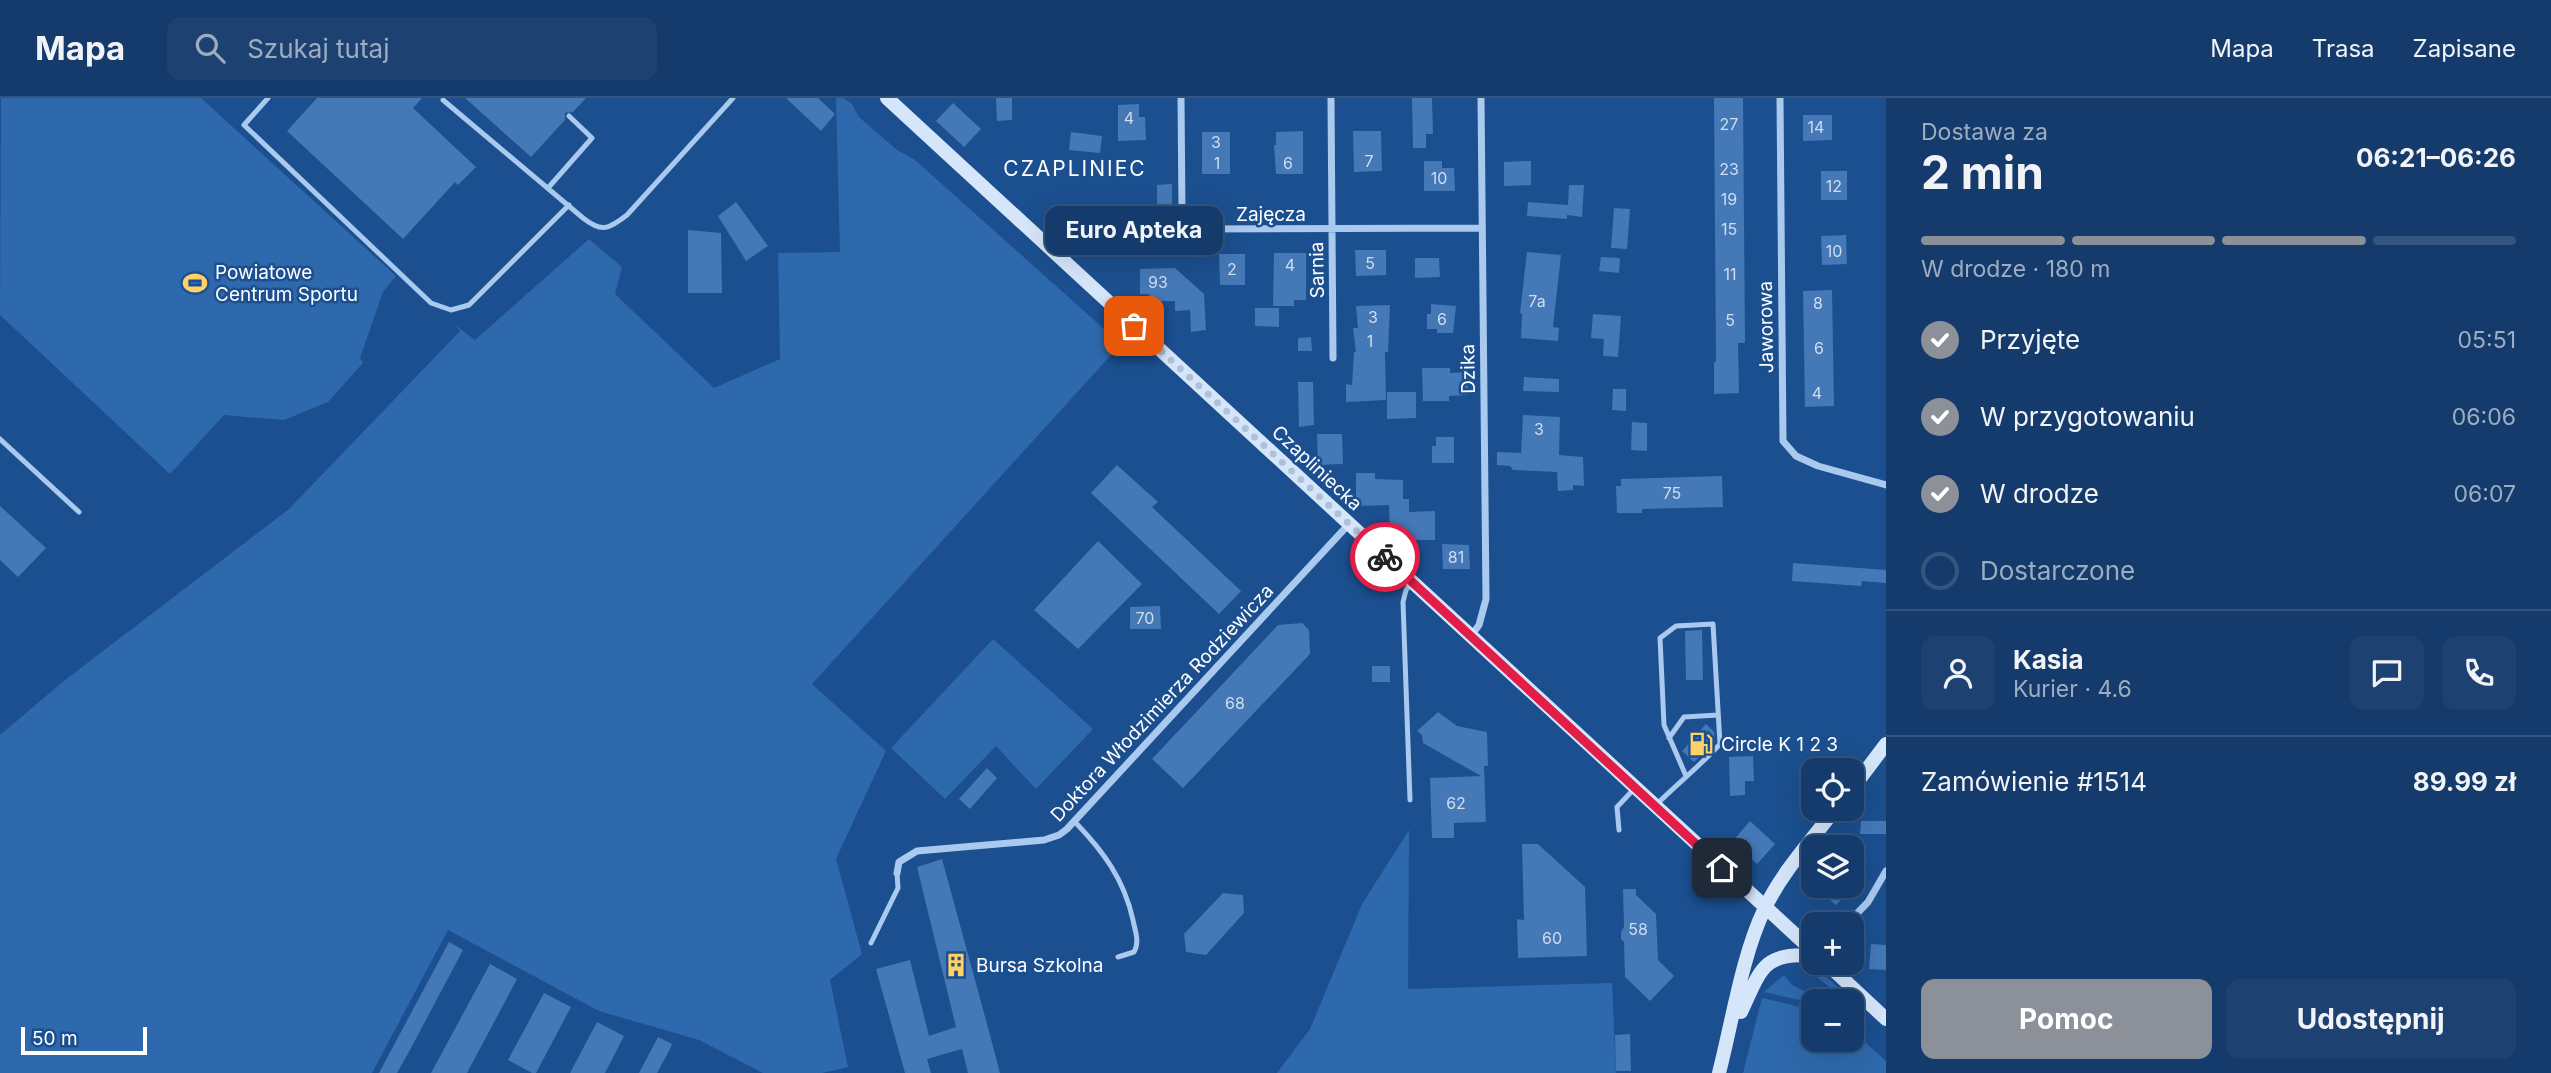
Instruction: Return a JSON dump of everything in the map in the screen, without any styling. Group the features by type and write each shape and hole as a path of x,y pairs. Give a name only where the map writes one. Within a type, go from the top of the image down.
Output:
{"main road":[{"name":"Czapliniecka","path":"887,98 1801,942"},
{"path":"1864,773 1886,744"},
{"path":"1719,1073 1750,949 1765,908 1791,866 1826,821"},
{"path":"1727,1042 1762,969 1784,955 1801,954"},
{"path":"1839,975 1886,1019"}],"street":[{"name":"Zajęcza","path":"1181,98 1182,212 1187,223 1197,229 1482,228"},
{"name":"Sarnia","path":"1331,98 1333,358"},
{"name":"Dzika","path":"1471,636 1479,625 1486,599 1481,98"},
{"name":"Jaworowa","path":"1780,98 1783,441 1796,456 1818,466 1886,485"},
{"name":"Doktora Włodzimierza Rodziewicza","path":"897,873 899,862 917,851 1044,840 1059,835 1075,822 1349,524"},
{"path":"1858,912 1868,902 1886,871"}],"lane":[{"path":"268,98 244,125 431,303 451,310 469,305 569,205"},
{"path":"443,100 592,225 601,228 612,227 627,215 733,98"},
{"path":"548,188 592,138 569,116"},
{"path":"0,439 79,512"},
{"path":"1410,800 1404,603 1406,590 1412,582"},
{"path":"1655,806 1686,776 1699,768 1720,744 1713,624 1676,626 1660,638 1664,725 1686,776"},
{"path":"1669,738 1684,717 1718,715"},
{"path":"1619,830 1617,807 1635,788"},
{"path":"1075,822 1107,859 1120,879 1128,901 1138,944 1134,952 1118,957"},
{"path":"871,943 898,888 897,873"}],"shaded area":[{"name":"Powiatowe Centrum Sportu","path":"1,98 201,98 396,276 383,292 360,358 363,363 328,402 284,420 224,415 170,474 0,315"},
{"path":"836,98 843,98 852,104 859,117 897,150 915,160 1121,344 812,684 886,751 836,859 862,954 830,980 848,1067 822,1073 763,1073 699,1040 599,1011 448,930 372,1073 0,1073 0,735 65,680 289,509 460,331 455,325 475,340 589,239 622,267 615,294 714,388 780,359 778,253 840,252"},
{"path":"993,639 1093,729 1036,789 996,746 945,799 891,748"},
{"path":"1409,830 1408,989 1612,983 1616,1073 1277,1073 1310,1029 1362,904"},
{"path":"1784,975 1791,984 1801,989 1801,1000 1764,992"},
{"path":"1814,975 1823,975 1840,989 1832,989"},
{"path":"1762,998 1801,1007 1801,1052 1864,1052 1864,1040 1886,1061 1886,1073 1743,1073"}],"building":[{"path":"317,98 422,98 413,108 476,167 458,185 455,182 403,239 287,131"},
{"path":"465,98 586,98 573,112 565,113 565,120 531,157"},
{"path":"786,98 818,98 835,114 821,131"},
{"path":"996,98 1012,98 1012,120 997,121"},
{"path":"1412,98 1432,98 1433,134 1426,134 1426,148 1413,148"},
{"path":"1714,98 1743,98 1745,343 1738,343 1739,393 1714,394"},
{"path":"953,103 981,129 964,147 936,121"},
{"path":"1139,104 1139,117 1145,117 1146,140 1118,141 1118,105"},
{"path":"1803,115 1832,115 1832,140 1803,141"},
{"path":"1303,131 1303,174 1276,174 1276,132"},
{"path":"1353,131 1381,131 1382,171 1354,172"},
{"path":"1071,132 1102,136 1100,153 1069,150"},
{"path":"1202,132 1230,132 1230,174 1202,174"},
{"path":"1424,161 1442,161 1442,168 1454,168 1455,191 1424,191"},
{"path":"1531,161 1531,185 1504,186 1504,162"},
{"path":"1821,171 1847,171 1847,200 1821,200"},
{"path":"1172,184 1172,204 1157,204 1157,185"},
{"path":"1569,185 1584,185 1582,217 1567,215 1567,219 1527,216 1528,202 1568,205"},
{"path":"736,202 768,246 746,261 718,216"},
{"path":"1614,208 1630,209 1627,249 1611,248"},
{"path":"1084,211 1111,212 1111,235 1084,235"},
{"path":"688,230 721,233 722,293 688,293"},
{"path":"1846,235 1847,264 1822,265 1821,236"},
{"path":"1355,250 1386,250 1386,275 1356,276"},
{"path":"1527,252 1561,255 1553,327 1559,328 1558,341 1521,338 1520,313"},
{"path":"1274,253 1306,253 1306,300 1294,300 1294,306 1273,306"},
{"path":"1219,254 1245,254 1245,285 1220,285"},
{"path":"1601,257 1620,258 1619,273 1599,271"},
{"path":"1415,258 1439,258 1440,277 1415,278"},
{"path":"1175,268 1204,294 1206,330 1191,332 1190,310 1175,311 1175,301 1156,301 1148,294 1140,294 1140,269"},
{"path":"1832,290 1834,406 1805,407 1803,291"},
{"path":"1431,304 1456,306 1453,333 1437,333 1437,329 1427,329 1427,314 1431,314"},
{"path":"1390,305 1388,352 1385,352 1386,400 1346,402 1346,384 1352,385 1356,352 1353,328 1358,328 1356,306"},
{"path":"1255,308 1279,308 1279,327 1255,326"},
{"path":"1593,314 1621,316 1618,357 1603,356 1604,339 1591,338"},
{"path":"1311,337 1312,351 1298,351 1298,338"},
{"path":"1422,368 1450,368 1450,373 1468,372 1468,395 1449,396 1449,401 1423,401"},
{"path":"1524,377 1559,379 1559,392 1523,391"},
{"path":"1298,382 1313,382 1314,425 1299,427"},
{"path":"1613,389 1626,389 1626,411 1612,410"},
{"path":"1387,392 1416,392 1416,418 1387,419"},
{"path":"1523,415 1560,417 1559,455 1583,457 1584,486 1573,485 1573,490 1558,491 1557,472 1513,470 1510,466 1497,465 1497,452 1521,453"},
{"path":"1632,422 1647,423 1647,451 1631,450"},
{"path":"1317,434 1342,434 1343,464 1318,465"},
{"path":"1436,437 1454,437 1454,463 1432,463 1432,446 1436,446"},
{"path":"1117,465 1158,502 1152,507 1241,591 1219,614 1091,493"},
{"path":"1356,473 1375,473 1375,479 1403,480 1403,499 1409,499 1409,512 1435,511 1435,540 1390,540 1389,505 1356,506"},
{"path":"1722,476 1723,507 1642,509 1642,513 1617,513 1616,486 1621,486 1621,479"},
{"path":"0,506 46,548 18,577 0,560"},
{"path":"1098,541 1142,584 1078,649 1034,610"},
{"path":"1442,544 1469,545 1470,569 1443,569"},
{"path":"1793,563 1886,570 1886,583 1862,581 1861,586 1792,581"},
{"path":"1160,606 1161,629 1130,629 1130,607"},
{"path":"1302,623 1309,630 1310,654 1183,788 1152,759 1278,625"},
{"path":"1702,630 1703,680 1686,680 1685,631"},
{"path":"1372,666 1390,666 1390,682 1372,682"},
{"path":"1438,712 1457,726 1487,732 1488,766 1484,766 1486,822 1454,823 1454,838 1432,838 1430,778 1481,776 1423,743 1422,735 1417,731"},
{"name":"Circle K 1 2 3","path":"1706,724 1714,732 1715,742 1694,762 1682,751"},
{"path":"1753,756 1754,781 1745,781 1745,795 1730,796 1729,757"},
{"path":"987,768 997,778 970,809 959,799"},
{"path":"1750,821 1775,844 1757,864 1732,842"},
{"path":"1861,821 1886,821 1886,834 1860,834"},
{"path":"1522,844 1538,844 1585,887 1587,956 1518,958 1517,919 1524,920"},
{"name":"Bursa Szkolna","path":"942,859 1000,1073 968,1073 962,1049 927,1059 931,1073 905,1073 876,969 910,960 929,1036 956,1027 917,867"},
{"path":"1623,889 1636,889 1636,895 1656,914 1658,960 1674,976 1650,1001 1625,977 1624,942 1621,939 1624,927"},
{"path":"1223,893 1243,895 1244,913 1206,955 1186,952 1184,934"},
{"path":"1828,898 1842,898 1836,905"},
{"path":"449,942 463,950 410,1050 397,1073 379,1073"},
{"path":"1871,944 1886,945 1886,970 1869,969"},
{"path":"490,964 517,979 467,1073 431,1073"},
{"path":"544,993 571,1007 536,1073 532,1073 508,1060"},
{"path":"597,1022 624,1036 605,1073 570,1073"},
{"path":"1630,1034 1631,1071 1616,1071 1615,1035"},
{"path":"658,1037 672,1044 669,1051 657,1073 639,1073"}],"way so far":[{"path":"1134,326 1385,557"}],"place":[{"name":"Powiatowe Centrum Sportu","path":"195,283"},
{"name":"Euro Apteka","path":"1134,326"},
{"name":"Circle K 1 2 3","path":"1701,744"},
{"name":"Bursa Szkolna","path":"956,965"}],"district":[{"name":"CZAPLINIEC","path":"1075,168"}],"route":[{"path":"1385,557 1722,868"}]}
